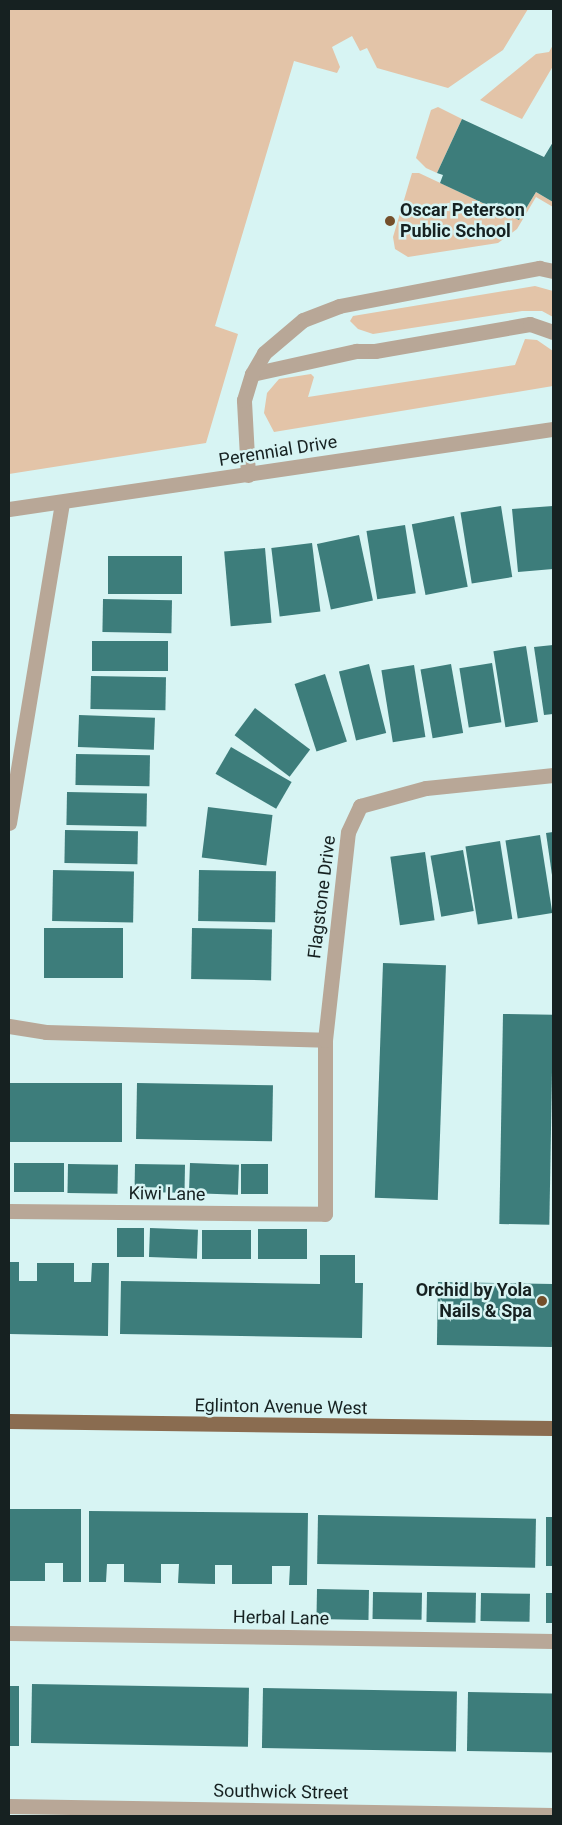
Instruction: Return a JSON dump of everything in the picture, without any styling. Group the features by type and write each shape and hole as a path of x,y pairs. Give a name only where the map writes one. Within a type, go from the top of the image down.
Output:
{"main road":[{"name":"Eglinton Avenue West","path":"9,1421 553,1428"}],"street":[{"path":"248,475 244,400 252,374 264,353 303,320 338,306 540,268 553,271"},
{"path":"252,374 356,351 375,351 530,324 553,332"},
{"name":"Perennial Drive","path":"9,509 553,429"},
{"path":"9,823 62,502"},
{"name":"Flagstone Drive","path":"325,1214 325,1040 348,832 360,806 426,788 553,775"},
{"path":"9,1026 46,1032 325,1040"},
{"name":"Kiwi Lane","path":"9,1211 325,1214"},
{"name":"Herbal Lane","path":"9,1633 553,1641"},
{"name":"Southwick Street","path":"9,1806 553,1816"}],"shaded area":[{"path":"9,9 528,9 503,50 448,88 377,68 367,48 360,51 352,36 332,47 340,67 337,73 294,61 215,326 238,334 206,443 9,474"},
{"path":"553,45 553,66 522,119 480,100 536,54 549,52"},
{"path":"438,107 462,119 437,173 426,168 416,158 431,110"},
{"path":"412,173 419,173 519,220 536,192 553,202 553,207 536,197 517,229 498,243 408,257 395,249 393,237"},
{"path":"535,286 553,291 553,317 542,311 522,311 373,334 358,329 350,321 353,316"},
{"path":"525,339 537,340 553,351 553,386 274,432 264,413 267,393 279,379 311,374 314,377 308,397 515,365"}],"building":[{"path":"462,119 544,157 553,142 553,202 536,192 519,220 440,183 443,175 437,173"},
{"path":"501,506 512,577 472,584 461,512"},
{"path":"553,506 553,569 518,572 512,509"},
{"path":"454,516 468,587 426,595 412,524"},
{"path":"405,525 416,593 377,599 366,531"},
{"path":"359,535 373,601 331,609 317,544"},
{"path":"312,543 320,611 280,616 271,548"},
{"path":"265,548 272,623 231,626 224,552"},
{"path":"108,556 182,556 182,594 108,594"},
{"path":"103,599 172,600 171,633 102,632"},
{"path":"92,641 168,641 168,671 92,671"},
{"path":"553,645 553,714 544,715 534,647"},
{"path":"526,646 538,722 505,727 493,651"},
{"path":"492,663 501,722 469,727 459,668"},
{"path":"369,664 386,733 356,740 339,671"},
{"path":"451,664 463,733 433,738 420,669"},
{"path":"414,665 425,737 393,742 381,670"},
{"path":"325,674 347,742 317,751 295,684"},
{"path":"91,676 166,677 165,710 90,709"},
{"path":"255,708 310,750 290,777 235,735"},
{"path":"79,715 155,718 154,750 78,747"},
{"path":"231,747 292,782 276,809 216,774"},
{"path":"76,754 150,755 149,786 75,785"},
{"path":"67,792 147,793 146,826 66,825"},
{"path":"208,807 273,815 266,866 202,858"},
{"path":"65,830 138,831 137,864 64,863"},
{"path":"553,832 553,875 552,875 546,833"},
{"path":"540,835 552,913 518,919 505,840"},
{"path":"500,841 512,919 478,925 465,846"},
{"path":"463,850 474,911 441,917 431,856"},
{"path":"425,852 435,920 400,925 390,857"},
{"path":"53,870 134,871 133,922 52,921"},
{"path":"199,870 276,871 275,922 198,921"},
{"path":"44,928 123,928 123,978 44,978"},
{"path":"192,928 272,929 271,980 191,979"},
{"path":"383,963 446,965 438,1200 375,1198"},
{"path":"503,1014 553,1015 549,1225 499,1224"},
{"path":"10,1083 122,1083 122,1142 10,1142"},
{"path":"137,1083 273,1085 272,1141 136,1139"},
{"path":"14,1163 64,1163 64,1192 14,1192"},
{"path":"190,1163 239,1165 238,1195 189,1193"},
{"path":"68,1164 118,1165 117,1194 67,1193"},
{"path":"135,1164 185,1165 185,1193 135,1192"},
{"path":"241,1164 268,1164 268,1194 241,1194"},
{"path":"117,1228 144,1228 144,1257 117,1257"},
{"path":"150,1228 198,1230 197,1259 149,1257"},
{"path":"258,1229 307,1229 307,1259 258,1259"},
{"path":"202,1230 251,1230 251,1259 202,1259"},
{"path":"320,1255 355,1255 355,1283 363,1283 362,1338 120,1334 121,1281 320,1284"},
{"path":"9,1262 19,1262 19,1281 37,1281 37,1263 74,1263 74,1282 91,1282 92,1263 109,1263 108,1336 9,1334"},
{"path":"438,1282 553,1284 552,1347 437,1345"},
{"path":"9,1509 81,1509 81,1582 63,1582 63,1563 45,1563 45,1581 9,1581"},
{"path":"89,1511 308,1513 307,1585 289,1585 290,1566 272,1566 272,1584 232,1584 232,1565 215,1565 215,1584 178,1583 179,1564 161,1564 161,1583 124,1582 124,1564 107,1564 106,1582 89,1582"},
{"path":"318,1515 536,1519 535,1568 317,1564"},
{"path":"546,1517 553,1517 553,1566 546,1566"},
{"path":"317,1589 369,1590 368,1620 316,1619"},
{"path":"373,1592 422,1593 422,1620 373,1619"},
{"path":"427,1592 476,1593 475,1623 426,1622"},
{"path":"481,1593 530,1594 530,1622 481,1621"},
{"path":"546,1593 553,1593 553,1623 546,1623"},
{"path":"32,1684 249,1688 248,1747 31,1743"},
{"path":"9,1686 19,1686 19,1746 9,1746"},
{"path":"263,1688 457,1691 456,1751 262,1748"},
{"path":"468,1692 553,1693 552,1752 467,1751"}],"place":[{"name":"Oscar Peterson Public School","path":"390,221"},
{"name":"Orchid by Yola Nails & Spa","path":"542,1301"}]}
